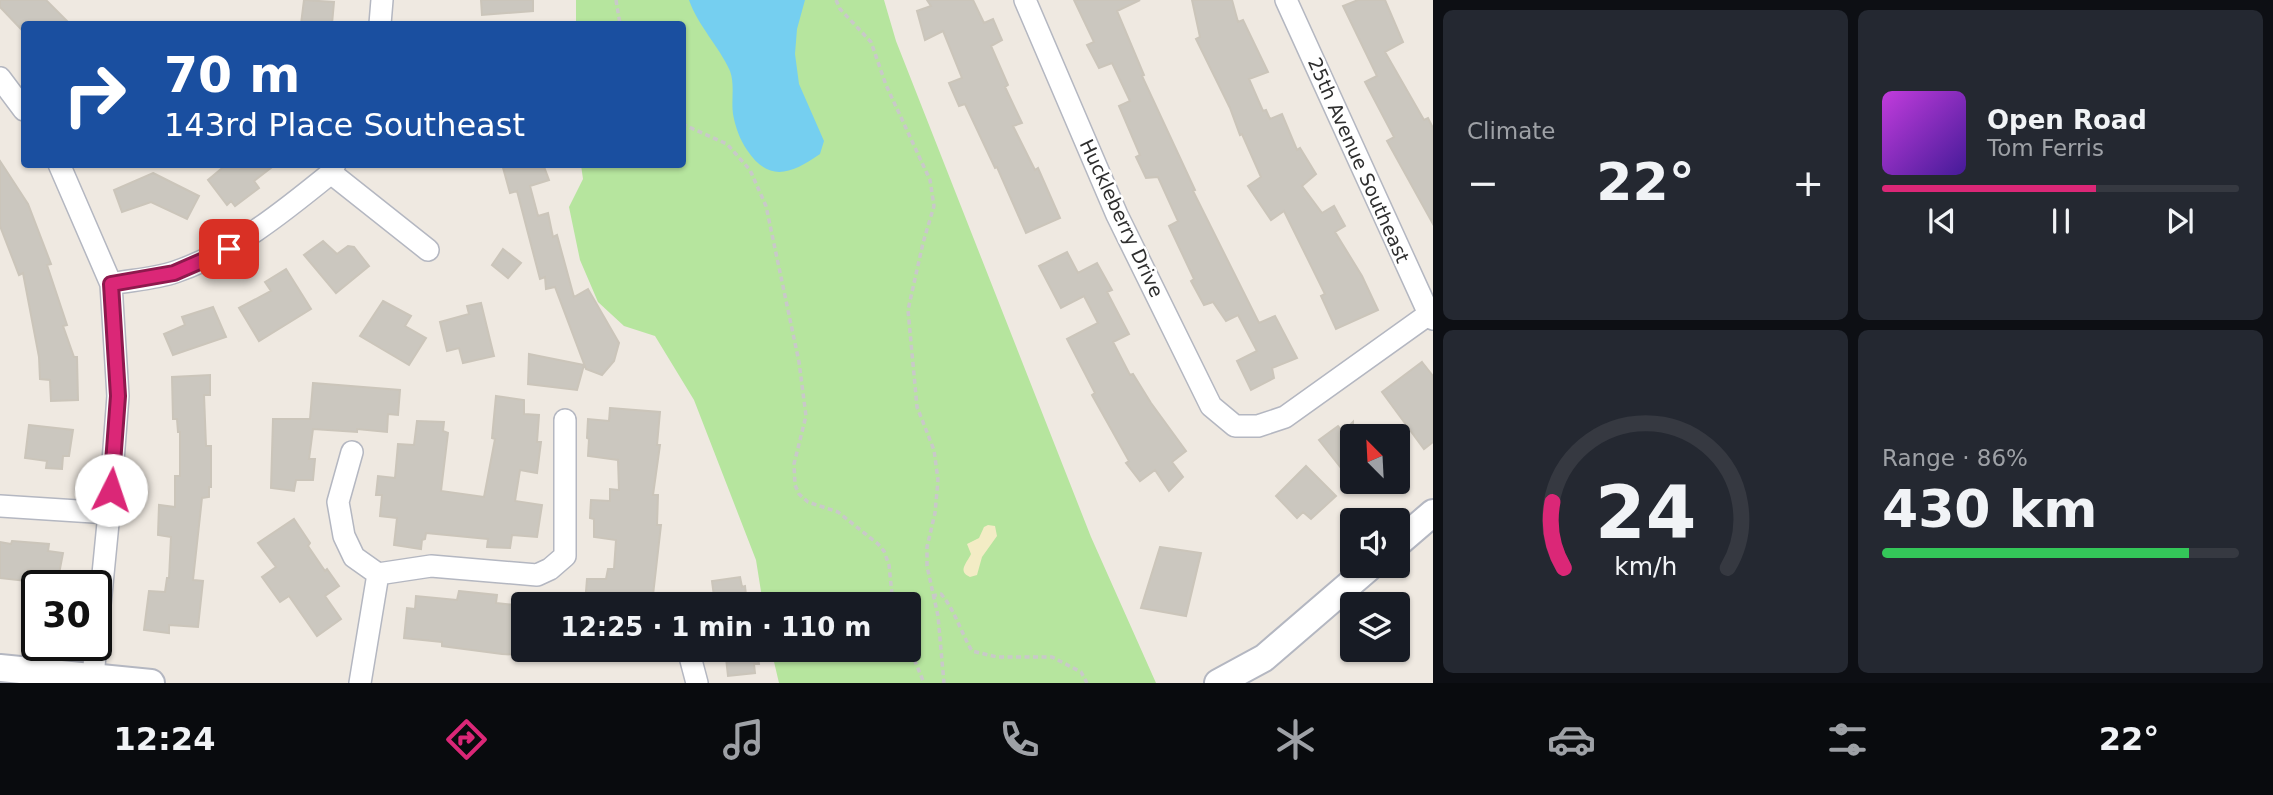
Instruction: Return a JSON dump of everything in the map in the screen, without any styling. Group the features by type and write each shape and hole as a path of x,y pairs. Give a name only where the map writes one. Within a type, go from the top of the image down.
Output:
{"street":[{"path":"380,21 382,0"},
{"name":"Huckleberry Drive","path":"1025,0 1117,215 1211,406 1236,426 1258,426 1285,416 1431,316"},
{"name":"25th Avenue Southeast","path":"1286,0 1431,316"},
{"path":"0,78 21,106"},
{"path":"61,168 111,284 118,396 93,676"},
{"path":"111,284 174,273 229,249 280,214 333,169 428,250"},
{"path":"352,452 338,502 344,536 354,557 378,574 431,566 537,575 550,569 565,555 565,420"},
{"path":"0,506 109,513"},
{"path":"1410,533 1433,513"},
{"path":"360,683 378,574"},
{"path":"1218,683 1264,658 1357,578"},
{"path":"691,662 697,683"},
{"path":"0,668 151,683"}],"path":[{"path":"615,0 619,21"},
{"path":"836,0 871,42 886,85 930,180 934,206 908,310 916,407 934,450 938,480 927,547 927,566 939,627 943,683"},
{"path":"686,126 727,144 750,170 765,206 799,362 806,416 794,464 795,485 799,494 808,502 838,512 878,544 889,565 892,592"},
{"path":"932,596 940,594 950,604 972,652 998,657 1052,657 1081,673 1087,683"},
{"path":"915,662 924,683"}],"green space":[{"path":"576,0 884,0 896,41 1091,537 1156,683 779,683 774,662 921,662 921,592 761,592 756,560 694,400 655,336 624,326 598,302 580,260 569,207 583,179 581,168 686,168 686,21 576,21"}],"sand":[{"path":"995,526 997,536 982,557 977,575 970,577 964,572 971,554 967,544 979,538 984,527"}],"water":[{"path":"689,0 805,0 797,29 795,54 799,84 824,141 820,154 781,172 772,171 755,160 742,142 735,123 730,71"}],"building":[{"path":"0,0 46,0 67,21 21,21 21,29 0,7"},
{"path":"304,0 334,2 332,21 301,21"},
{"path":"481,0 533,0 533,11 482,15"},
{"path":"927,0 973,0 984,23 993,19 1002,40 991,46 1008,85 1005,87 1022,123 1013,126 1035,170 1038,168 1060,218 1026,233 965,104 959,106 949,83 962,78 943,31 925,40 917,11 931,6"},
{"path":"1074,0 1140,0 1117,11 1144,75 1142,76 1195,190 1193,191 1259,323 1275,316 1297,358 1272,368 1274,378 1251,390 1237,361 1257,351 1238,315 1226,321 1213,302 1204,305 1191,281 1194,279 1169,226 1178,221 1158,177 1146,178 1136,157 1140,155 1119,106 1130,101 1112,63 1099,68 1087,45 1094,42"},
{"path":"1192,0 1232,0 1238,22 1243,20 1268,72 1249,79 1263,111 1266,110 1270,119 1282,114 1297,150 1300,148 1316,174 1302,186 1322,213 1334,206 1345,226 1335,232 1362,276 1378,310 1336,329 1321,296 1325,294 1284,211 1271,220 1248,186 1261,177 1196,39 1200,37"},
{"path":"1358,0 1385,0 1403,42 1385,52 1424,120 1428,118 1433,128 1433,224 1387,141 1394,137 1365,82 1377,76 1343,6"},
{"path":"0,161 28,204 51,264 47,265 67,325 63,326 74,357 77,357 78,400 51,401 50,380 40,379 39,357 23,273 19,275 0,226"},
{"path":"222,168 271,168 254,181 259,188 235,206 231,201 227,205 208,180"},
{"path":"503,168 544,168 549,180 530,186 538,216 548,213 553,237 557,235 574,297 588,289 619,343 614,361 602,375 586,369 555,287 546,289 545,277 540,279 517,191 510,193"},
{"path":"153,173 199,196 187,219 151,202 122,212 114,190"},
{"path":"323,241 337,254 348,246 354,247 369,266 336,293 304,255"},
{"path":"503,249 521,263 508,278 492,265"},
{"path":"1067,252 1078,273 1097,263 1112,290 1107,292 1129,334 1113,342 1130,375 1133,374 1186,451 1172,462 1183,477 1169,491 1155,470 1140,481 1126,463 1129,461 1092,395 1095,393 1067,339 1098,323 1084,296 1061,308 1039,266"},
{"path":"286,269 311,309 259,341 239,308 271,291 265,282"},
{"path":"383,301 411,316 405,326 426,338 409,365 360,336"},
{"path":"481,303 494,356 463,363 459,348 447,351 440,322 469,314 467,306"},
{"path":"213,307 226,337 173,355 164,334 185,325 182,317"},
{"path":"529,354 584,365 577,390 528,384"},
{"path":"1422,362 1433,376 1433,442 1424,449 1410,430 1410,424 1406,424 1382,392"},
{"path":"210,375 210,395 204,395 206,446 211,446 211,487 209,497 202,498 193,580 203,581 198,627 169,625 169,633 144,630 149,591 165,592 169,578 171,537 158,535 159,505 175,507 175,476 180,476 180,432 177,419 173,419 172,377"},
{"path":"313,383 400,390 398,415 388,414 387,432 313,429 309,459 315,459 313,480 296,480 294,491 271,488 273,419 310,419"},
{"path":"496,396 524,400 524,414 539,415 537,442 541,442 537,473 520,470 515,501 542,505 537,537 512,535 510,548 487,547 488,539 426,533 421,549 394,545 397,518 380,516 382,495 376,495 378,476 395,478 398,444 414,445 417,421 444,422 443,431 448,433 441,491 484,497 495,439 492,438"},
{"path":"610,408 660,412 657,445 660,445 653,495 658,495 657,525 661,525 653,592 586,592 587,579 606,579 608,569 614,569 616,540 594,537 594,519 590,518 591,500 610,501 610,489 619,490 618,460 588,456 587,438 588,419 609,421"},
{"path":"29,425 73,430 69,456 63,456 62,469 46,468 47,461 25,458"},
{"path":"1338,426 1340,428 1340,467 1319,440"},
{"path":"1306,466 1336,496 1311,519 1303,512 1297,518 1276,496"},
{"path":"294,519 310,543 308,546 339,586 325,596 341,619 317,636 289,596 280,602 262,577 276,567 258,543"},
{"path":"12,541 49,544 48,551 63,553 60,570 21,570 21,580 0,578 0,542 11,544"},
{"path":"1160,547 1201,553 1186,616 1141,608"},
{"path":"740,577 746,592 713,592 712,581"},
{"path":"459,591 497,595 496,603 511,605 511,654 442,646 442,642 404,638 407,608 415,609 416,596 457,600"},
{"path":"726,662 759,662 754,664 755,673 728,676"}],"route":[{"path":"111,490 118,396 111,284 174,273 229,249"}]}
